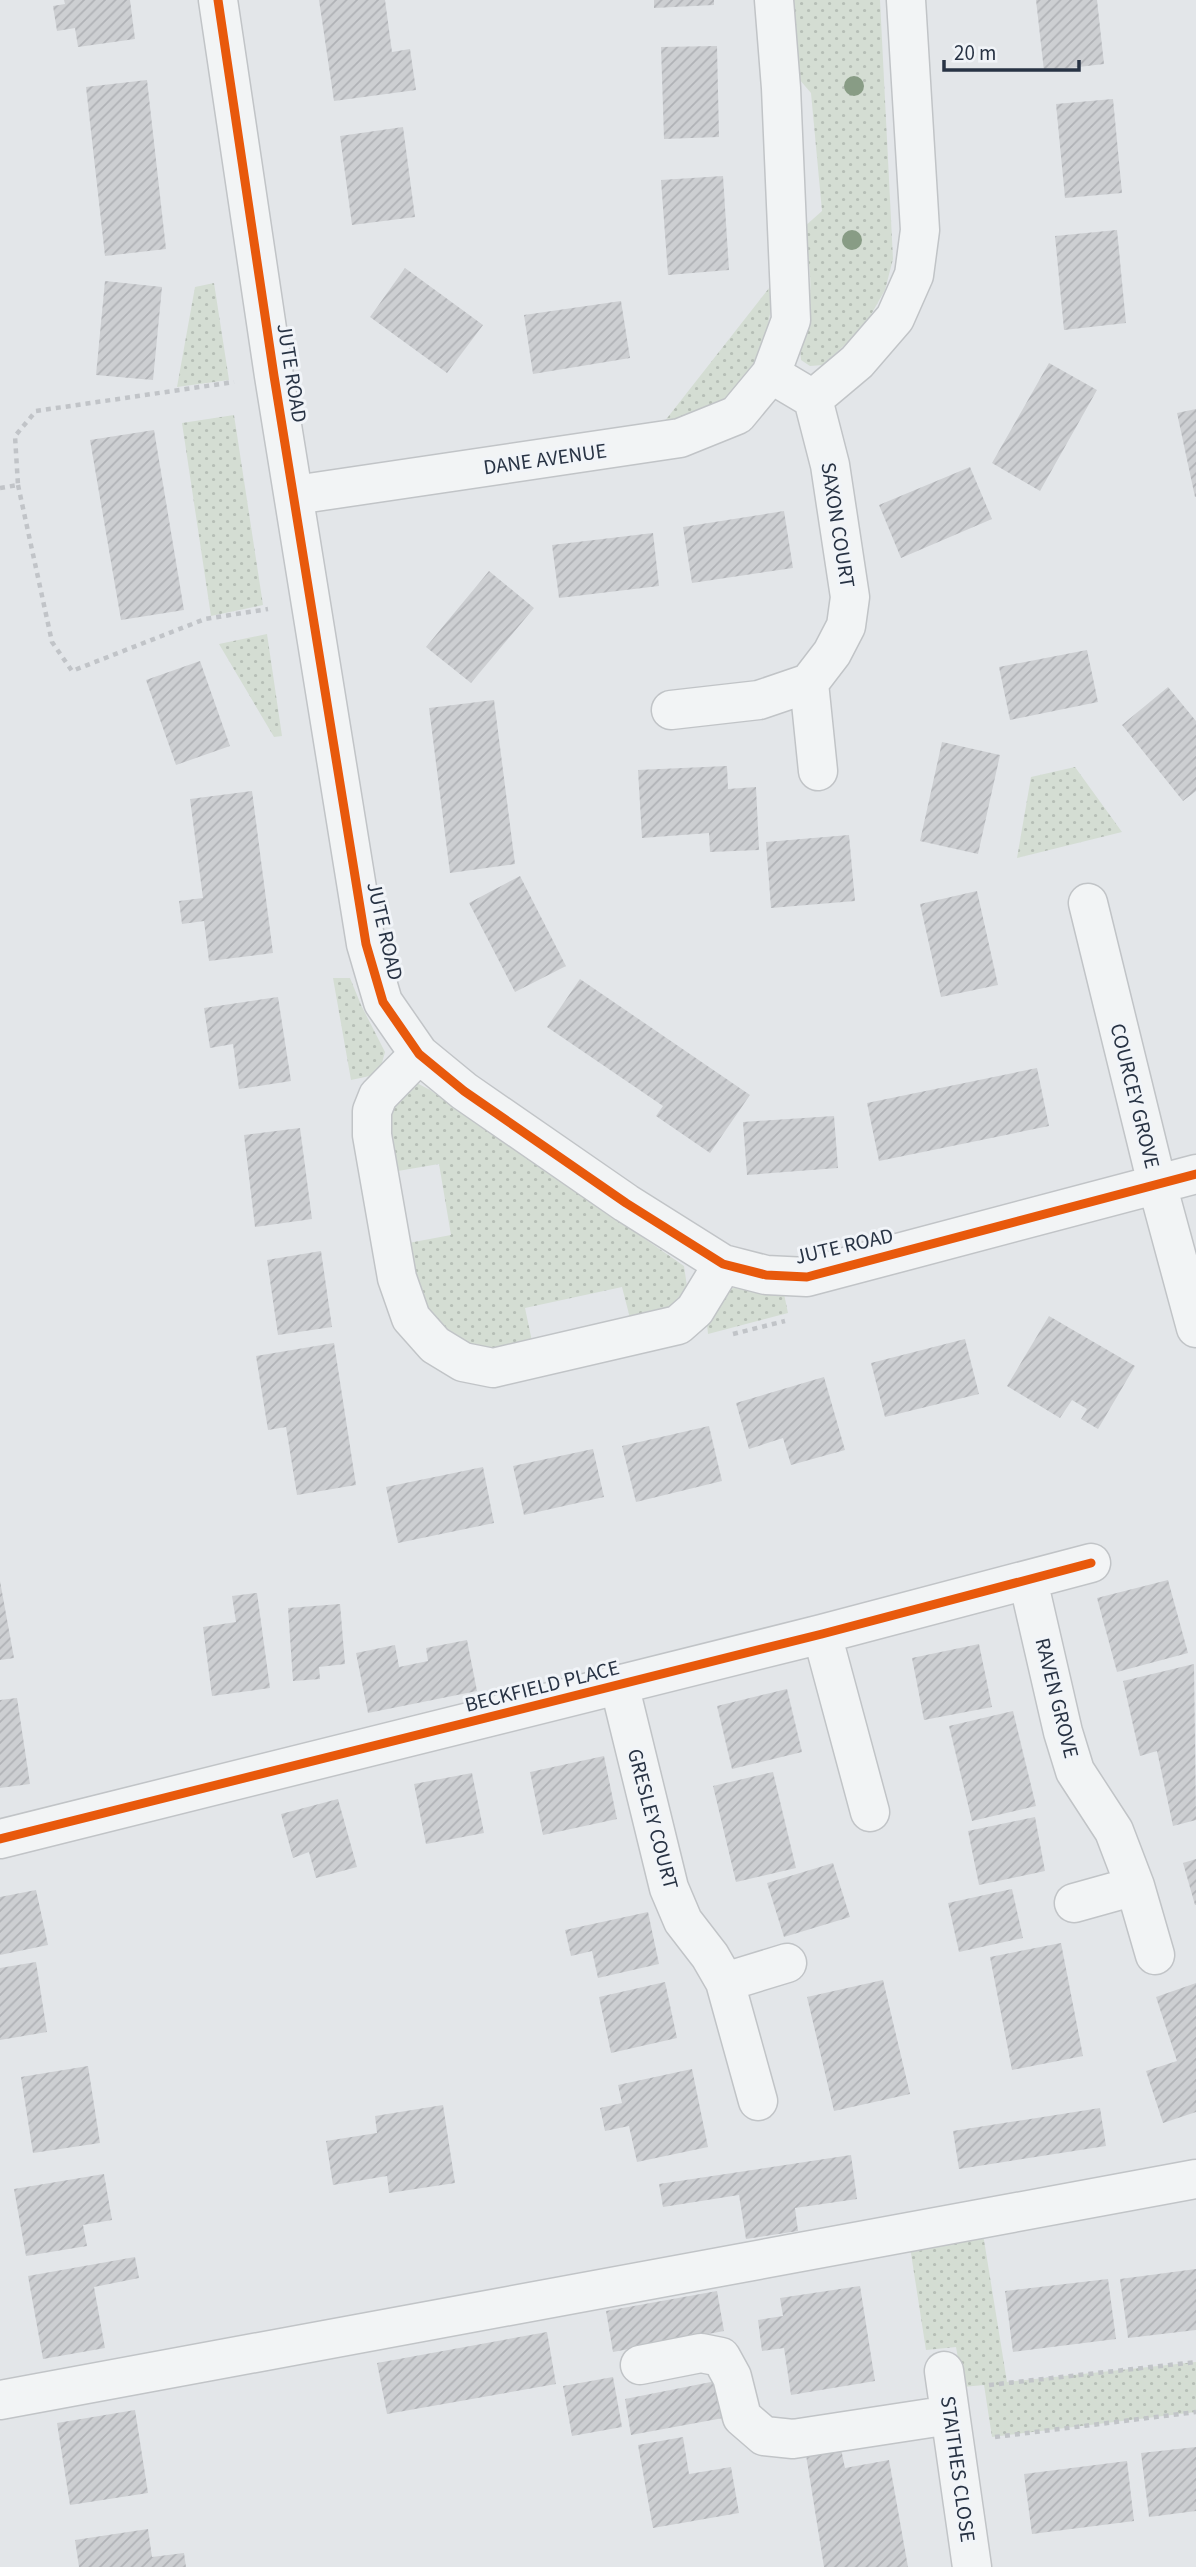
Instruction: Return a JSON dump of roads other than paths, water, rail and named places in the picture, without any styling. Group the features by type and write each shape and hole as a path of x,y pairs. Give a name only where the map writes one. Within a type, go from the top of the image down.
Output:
{"street":[{"name":"JUTE ROAD","path":"218,0 274,376 313,603 342,804 366,944 383,1002 419,1054 464,1091 626,1203 723,1264 766,1275 807,1276 1196,1174"},
{"name":"DANE AVENUE","path":"295,495 680,438 737,415 771,374 791,320 781,88 774,0"},
{"path":"771,374 813,399 857,362 895,318 914,275 920,230 906,0"},
{"name":"SAXON COURT","path":"809,683 832,653 846,626 850,597 830,465 813,399"},
{"path":"671,710 759,700 809,683 818,771"},
{"name":"COURCEY GROVE","path":"1088,903 1157,1184 1196,1328"},
{"path":"419,1054 378,1097 372,1111 372,1135 397,1278 411,1318 435,1345 463,1362 493,1368 678,1325 695,1310 723,1264"},
{"name":"BECKFIELD PLACE","path":"0,1839 822,1634 1091,1563"},
{"name":"RAVEN GROVE","path":"1028,1580 1063,1732 1075,1771 1114,1831 1135,1886 1155,1955"},
{"path":"822,1634 870,1812"},
{"name":"GRESLEY COURT","path":"619,1685 669,1888 684,1921 710,1955 725,1982 758,2101"},
{"path":"1074,1903 1135,1886"},
{"path":"725,1982 788,1963"},
{"path":"0,2400 1196,2179"},
{"name":"STAITHES CLOSE","path":"640,2365 701,2353 721,2357 732,2377 742,2417 764,2436 793,2439 949,2404 972,2567"}]}
